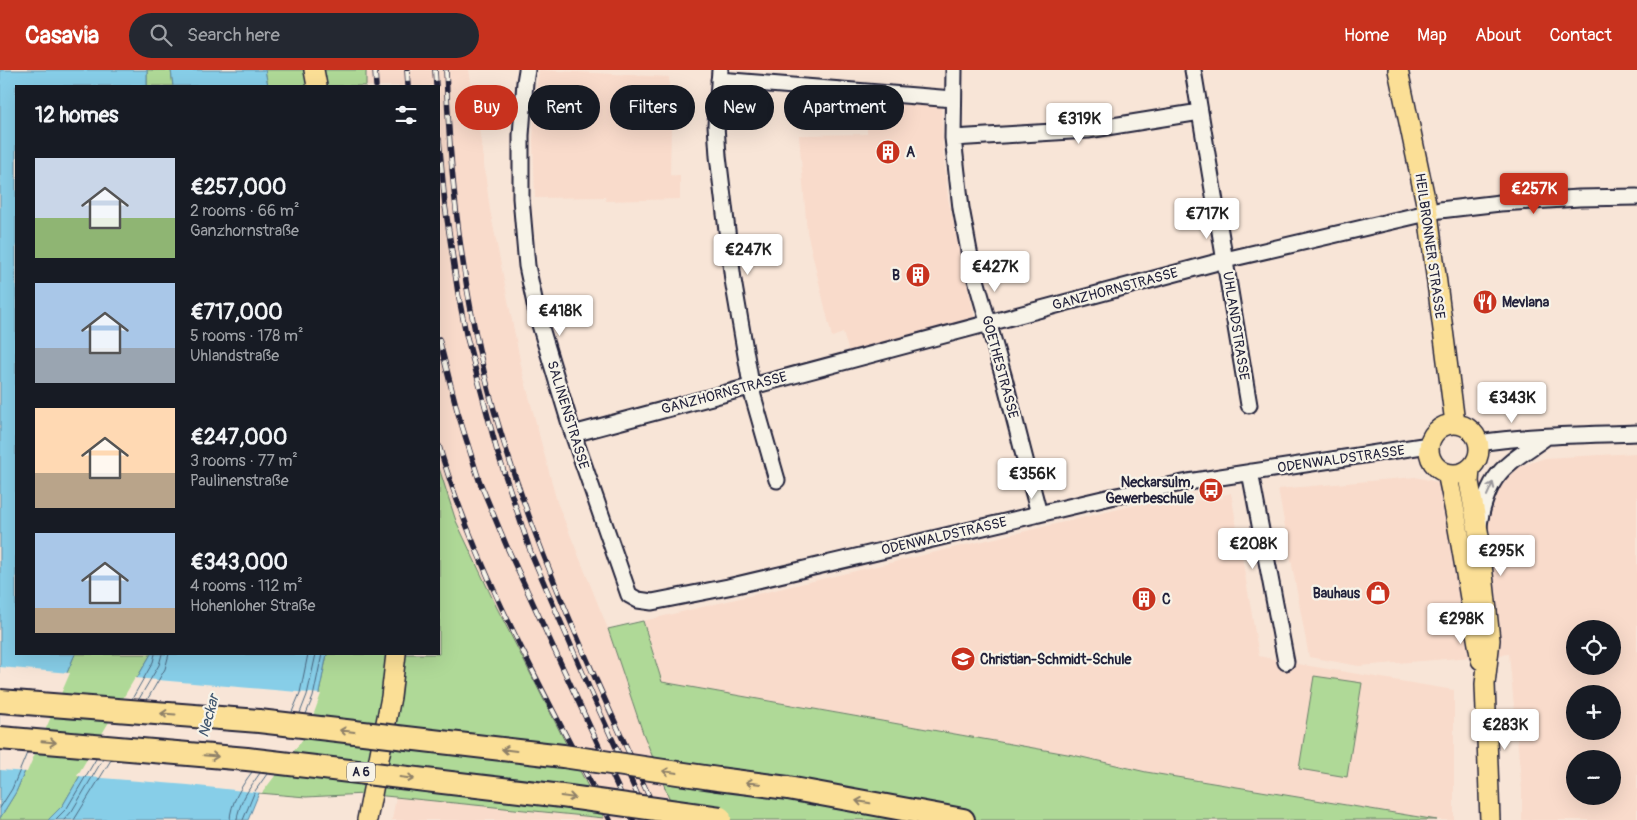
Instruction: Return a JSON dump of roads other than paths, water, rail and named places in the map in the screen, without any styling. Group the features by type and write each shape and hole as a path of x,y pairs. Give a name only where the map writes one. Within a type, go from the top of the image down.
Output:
{"highway":[{"path":"0,701 259,720 553,755 788,788 962,820"},
{"name":"A 6","path":"0,738 247,759 562,796 726,819"}],"main road":[{"path":"314,70 317,85"},
{"name":"HEILBRONNER STRASSE","path":"1398,70 1428,213 1455,423"},
{"path":"1463,424 1476,435 1479,443 1478,458 1470,469 1463,473 1447,473 1439,469 1433,463 1430,454 1429,446 1432,437 1446,425 1463,424"},
{"path":"1470,469 1469,482 1479,536 1490,640 1485,684 1490,820"},
{"path":"1447,473 1458,525 1471,611 1485,684"},
{"path":"367,820 391,697 396,655"}],"street":[{"name":"SALINENSTRASSE","path":"527,70 521,135 522,198 527,266 538,318 573,434 629,595 638,600"},
{"name":"GOETHESTRASSE","path":"954,70 953,138 961,208 969,253 1039,514"},
{"name":"UHLANDSTRASSE","path":"1193,70 1249,405"},
{"path":"778,480 750,386 733,280 718,156 716,125 719,75 953,99"},
{"path":"953,138 1088,130 1200,112"},
{"name":"GANZHORNSTRASSE","path":"573,434 1225,260 1428,213 1500,202 1637,197"},
{"path":"1479,443 1548,436 1637,433"},
{"path":"1479,536 1480,515 1495,479 1513,461 1548,436"},
{"name":"ODENWALDSTRASSE","path":"638,600 652,602 728,587 1039,514 1212,477 1429,446"},
{"path":"1250,472 1286,662"}],"water":[{"path":"0,70 147,70 147,85 15,85 15,655 75,655 16,792 0,818"},
{"path":"171,70 265,70 268,85 173,85"},
{"name":"Neckar","path":"150,655 327,655 318,698 304,734 259,793 248,820 48,820 63,805"}],"railway":[{"path":"375,70 376,85"},
{"path":"407,70 408,85"},
{"path":"435,70 436,85"},
{"path":"446,70 451,156 460,242 474,326 494,410 510,463 548,567 591,669 660,820"},
{"path":"440,150 445,205 458,293 466,334 497,451 531,553 649,820"},
{"path":"440,343 457,410 479,480 507,547 633,820"},
{"path":"440,449 455,495 494,591 610,820"}],"place":[{"name":"A","path":"888,152"},
{"name":"B","path":"918,275"},
{"name":"Mevlana","path":"1485,302"},
{"name":"Neckarsulm, Gewerbeschule","path":"1211,490"},
{"name":"Bauhaus","path":"1378,593"},
{"name":"C","path":"1144,599"},
{"name":"Christian-Schmidt-Schule","path":"963,659"}]}
